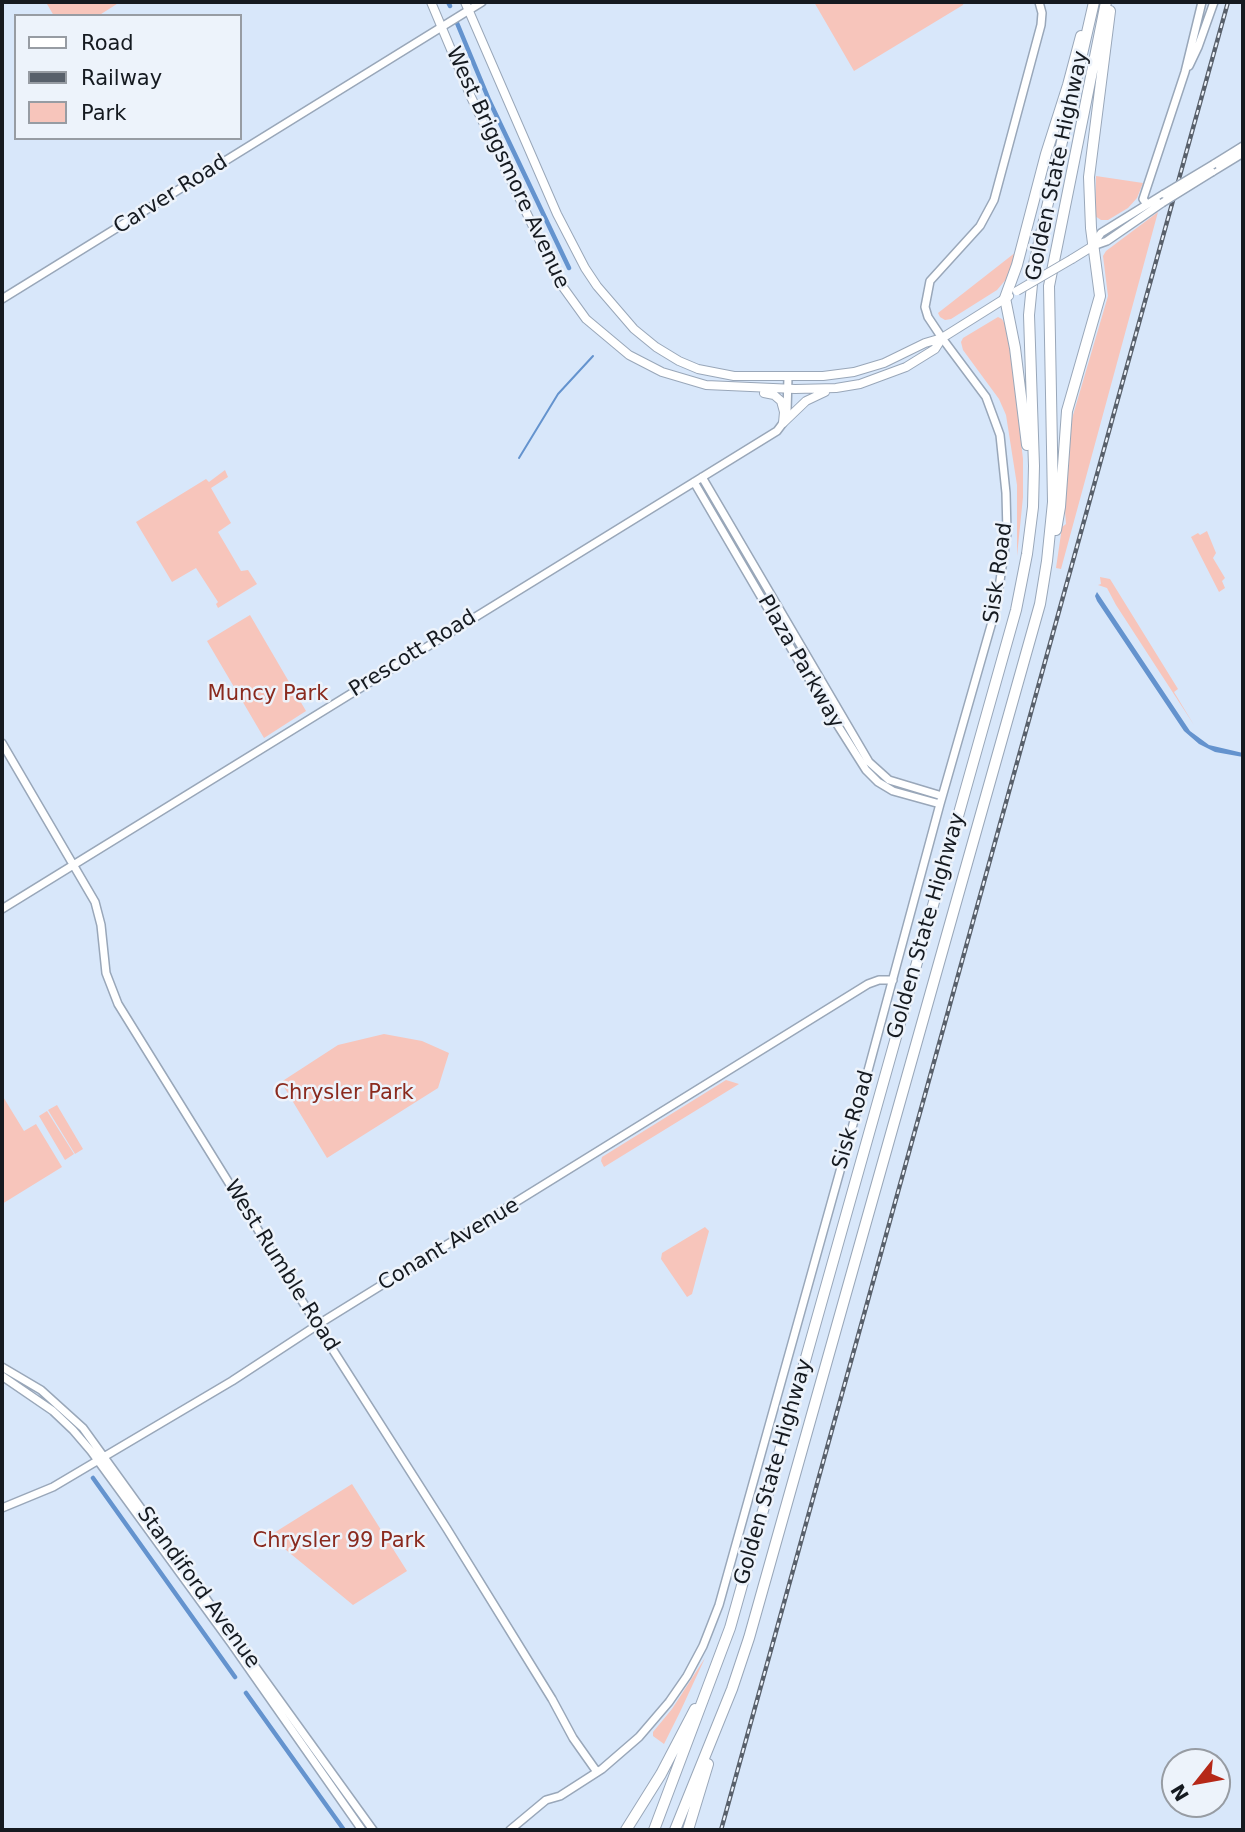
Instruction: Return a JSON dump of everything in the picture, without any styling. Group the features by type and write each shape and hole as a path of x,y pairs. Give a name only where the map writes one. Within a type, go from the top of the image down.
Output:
{"highway":[{"path":"1016,610 1029,495 1028,460 1022,400 1005,299 1092,2"},
{"name":"Golden State Highway","path":"654,1830 723,1649 774,1477 1016,610 1033,507 1029,315 1034,264 1092,2"},
{"name":"Golden State Highway","path":"676,1830 732,1689 749,1638 1040,604 1052,523 1049,286 1106,2"},
{"path":"1047,561 1059,515 1067,411 1099,306 1100,279 1093,246 1089,194 1091,152 1111,2"},
{"path":"688,1830 707,1766 736,1690 749,1638"},
{"path":"626,1830 669,1760 723,1649"}],"main road":[{"name":"West Briggsmore Avenue","path":"431,2 471,97 553,270 578,309 603,335 638,360 674,376 713,386 836,388 860,384 906,367 935,349 942,338"},
{"name":"West Briggsmore Avenue","path":"467,6 557,214 590,276 624,318 656,347 698,369 734,376 788,377 839,374 870,368 899,357 925,342 942,338 1093,246"},
{"path":"713,386 736,392 774,395 782,405 783,423"},
{"path":"783,423 806,401 836,388"}],"street":[{"name":"Carver Road","path":"2,299 441,27 467,6 482,2"},
{"name":"Sisk Road","path":"510,1830 546,1800 560,1796 597,1772 639,1737 669,1702 693,1666 714,1619 941,800 995,615 1006,550 1007,511 1002,441 994,415 976,381 928,317 925,307 926,293 937,270 980,226 994,200 1041,25 1039,2"},
{"path":"1147,204 1143,199 1185,72 1202,2"},
{"path":"1185,72 1198,47 1213,2"},
{"path":"1093,246 1107,241 1243,146"},
{"path":"1093,246 1101,233 1147,204 1243,153"},
{"path":"783,423 787,411 788,377"},
{"name":"Prescott Road","path":"2,909 777,431 783,423"},
{"name":"Plaza Parkway","path":"702,477 869,762 889,780 941,800"},
{"name":"Plaza Parkway","path":"694,482 866,771 893,791 941,800"},
{"name":"West Rumble Road","path":"2,743 90,892 97,910 104,960 118,1004 447,1529 552,1699 573,1738 597,1772"},
{"name":"Conant Avenue","path":"2,1508 40,1494 232,1381 317,1325 868,984 879,980 893,980"},
{"name":"Standiford Avenue","path":"2,1367 41,1390 83,1428 362,1830"},
{"name":"Standiford Avenue","path":"2,1376 53,1411 102,1459 373,1830"}],"green space":[{"path":"120,2 101,14 53,14 47,4"},
{"path":"814,2 964,2 854,71"},
{"path":"1096,176 1143,183 1137,198 1128,208 1108,220 1101,220 1095,216"},
{"path":"1158,212 1061,569 1056,568 1062,527 1066,524 1071,422 1108,296 1103,256"},
{"path":"1016,252 1008,277 997,290 951,319 940,317 938,313"},
{"path":"998,317 1008,330 1023,459 1023,497 1017,556 1017,485 1006,415 999,399 963,350 961,342 963,338"},
{"path":"225,470 228,477 211,488 231,523 218,532 241,571 248,570 257,584 218,608 218,602 196,568 172,582 136,522 206,479 209,482"},
{"path":"1207,531 1216,553 1213,558 1225,578 1222,581 1225,588 1219,592 1191,537"},
{"path":"1100,577 1110,579 1178,689 1174,692 1194,725 1107,588 1098,585 1101,584"},
{"name":"Muncy Park","path":"250,615 306,711 264,738 207,641"},
{"name":"Chrysler Park","path":"384,1034 422,1041 449,1053 438,1088 327,1158 281,1082 338,1045"},
{"path":"726,1080 739,1084 604,1167 602,1157"},
{"path":"2,1095 24,1131 36,1124 62,1167 2,1204"},
{"path":"57,1105 83,1149 75,1154 48,1110"},
{"path":"47,1111 74,1154 65,1160 39,1116"},
{"path":"705,1227 709,1231 692,1294 687,1297 661,1259 662,1253"},
{"name":"Chrysler 99 Park","path":"352,1484 407,1571 353,1605 269,1536"},
{"path":"705,1658 664,1744 653,1736 653,1732 672,1709"}],"water":[{"path":"1097,592 1190,731 1209,745 1243,753 1243,757 1215,752 1199,744 1184,731 1097,601"}],"waterway":[{"path":"448,2 450,6"},
{"path":"457,23 489,100 569,268"},
{"path":"519,458 558,394 593,356"},
{"path":"93,1478 235,1677"},
{"path":"246,1693 344,1830"}],"railway":[{"path":"721,1830 1228,2"}]}
